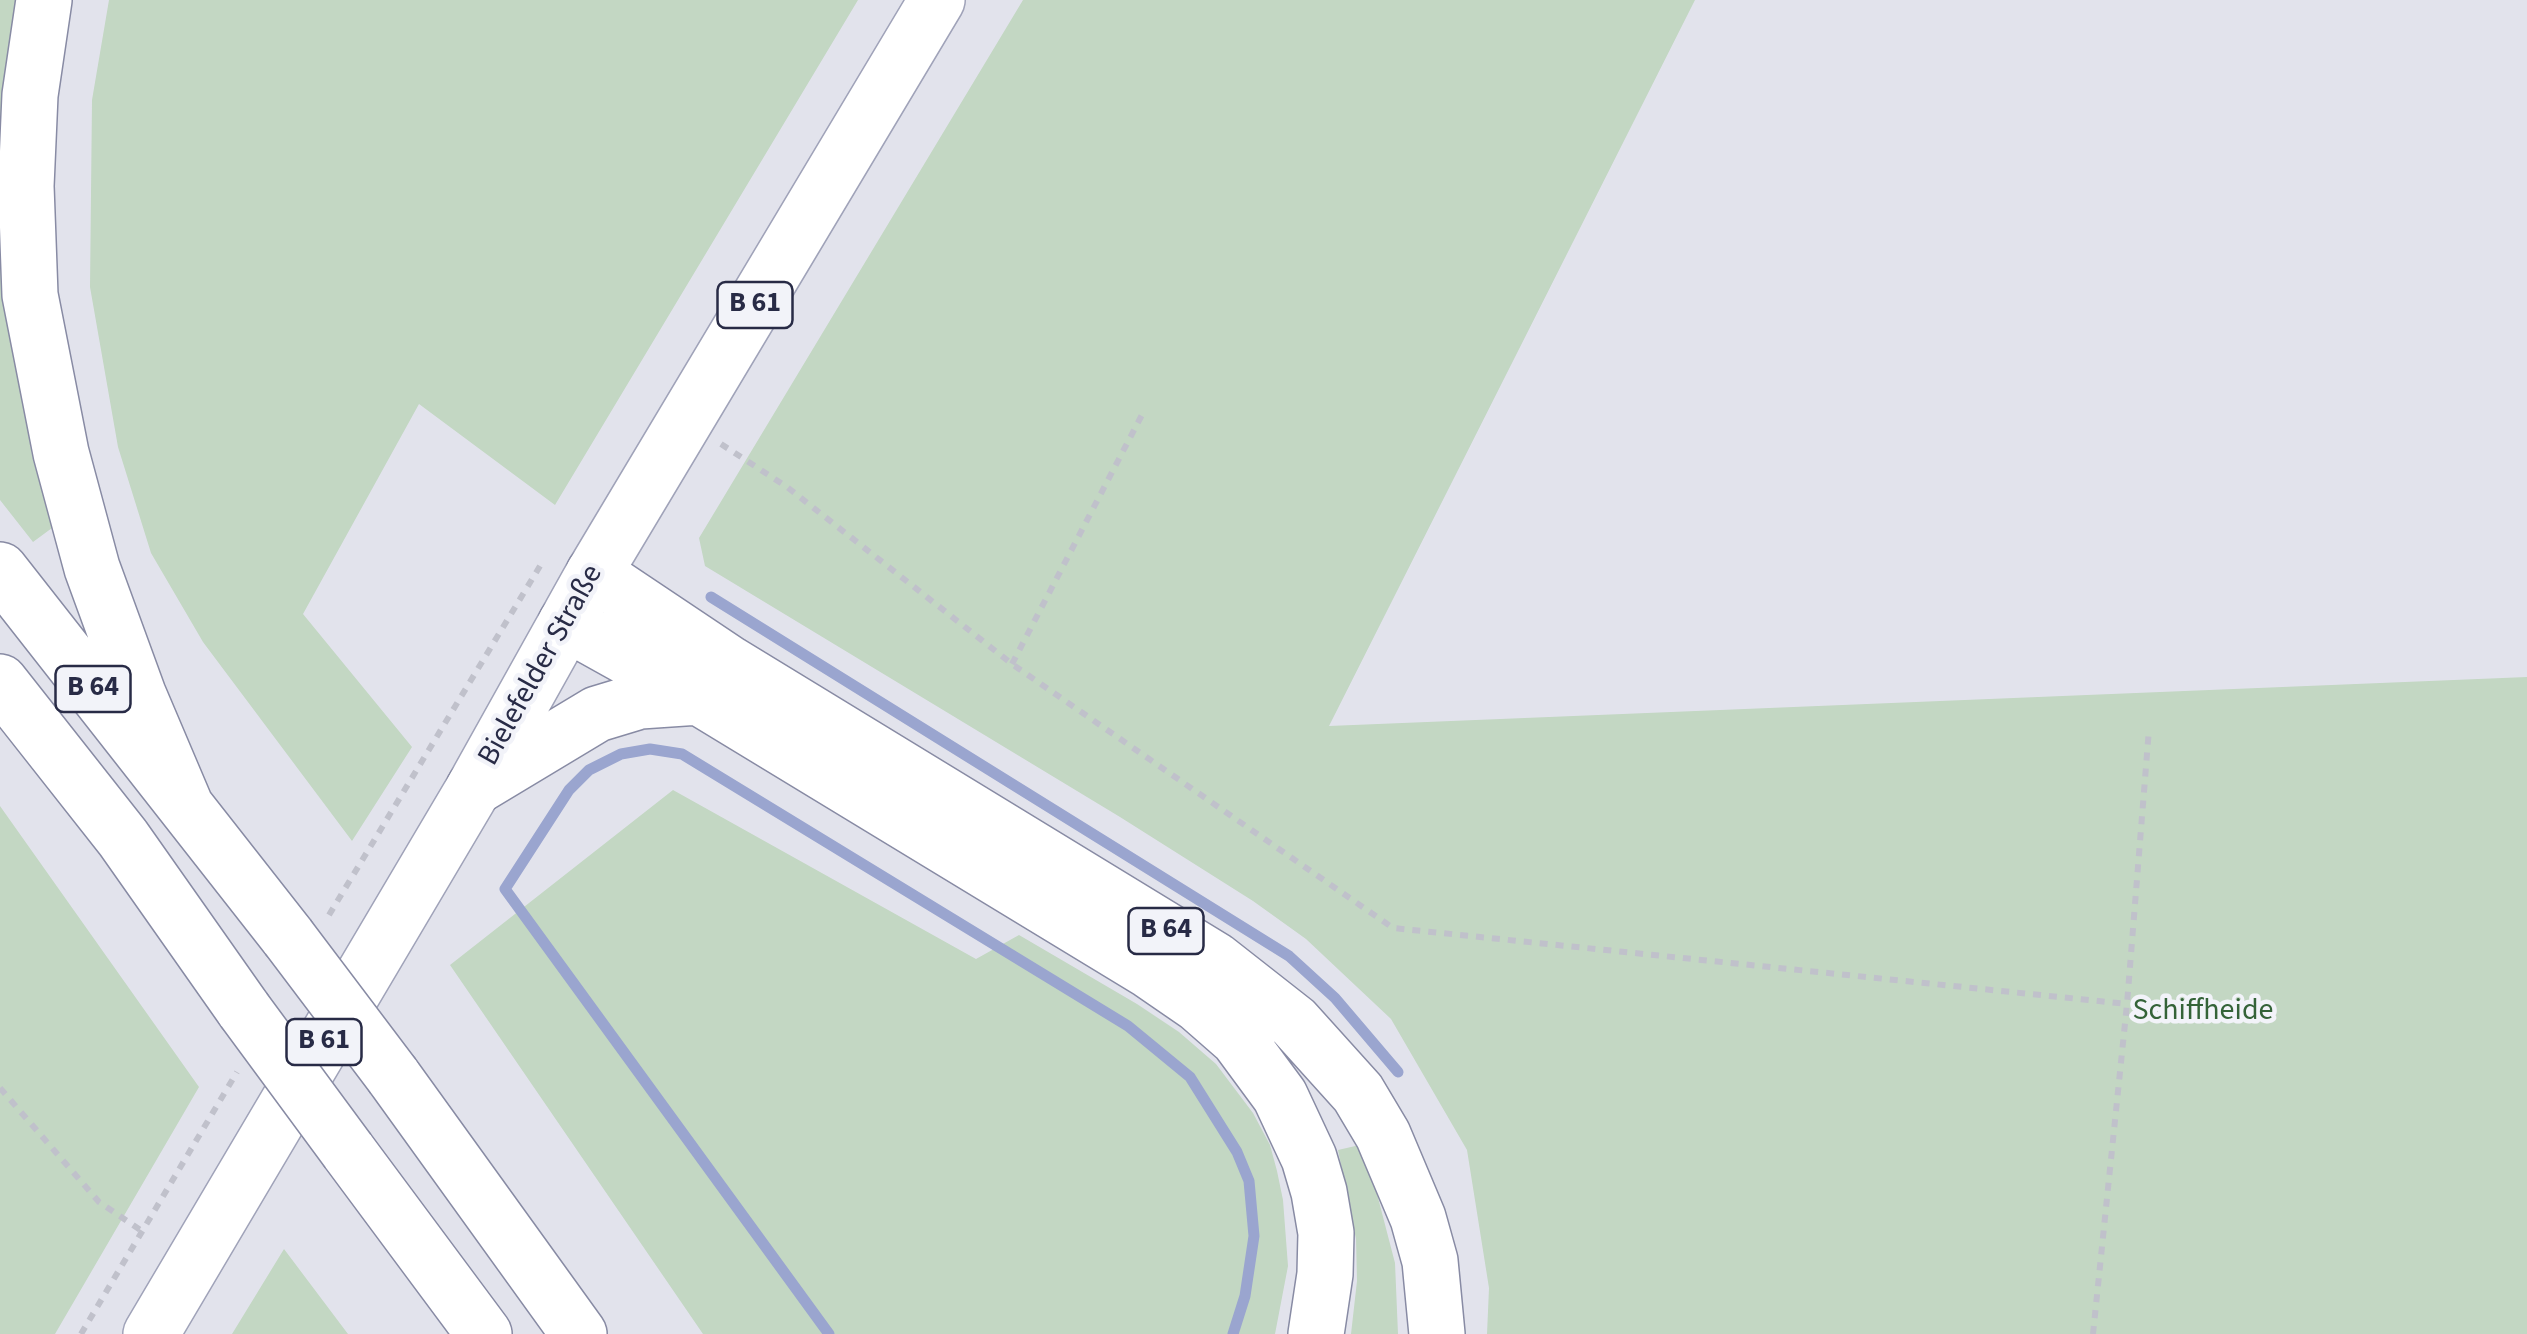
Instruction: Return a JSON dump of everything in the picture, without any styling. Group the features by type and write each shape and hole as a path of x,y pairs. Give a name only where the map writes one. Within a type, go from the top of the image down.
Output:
{"main road":[{"path":"44,0 30,95 26,186 30,295 61,454 92,568 138,694 186,807"},
{"name":"Bielefelder Straße","path":"151,1334 474,788 566,623 570,564 686,421 937,0"},
{"name":"B 64","path":"570,564 1214,960 1294,1022 1358,1093 1383,1135 1418,1218 1430,1260 1437,1334"},
{"name":"B 64","path":"0,570 186,807 308,927 393,1076 579,1334"},
{"path":"566,623 698,697 1150,971 1198,1004 1238,1039 1280,1096 1309,1158 1318,1192 1326,1233 1325,1274 1316,1334"},
{"name":"B 64","path":"0,682 123,838 244,1036 348,1151 484,1334"},
{"name":"B 61","path":"474,788 597,714 640,701 698,697"},
{"path":"0,712 123,838"},
{"path":"470,1183 610,1334"}],"path":[{"path":"1012,664 1144,409"},
{"path":"686,421 786,487 1012,664 1393,928 2128,1004"},
{"path":"308,927 570,564"},
{"path":"2093,1334 2128,1004 2149,728"},
{"path":"81,1334 142,1231 244,1036"},
{"path":"0,1088 100,1202 142,1231"}],"green space":[{"path":"0,0 19,0 0,159"},
{"path":"109,0 858,0 555,505 419,404 303,614 412,747 352,841 203,642 151,553 118,447 90,287 92,100"},
{"name":"Schiffheide","path":"1023,0 1695,0 1329,726 2527,677 2527,1334 1487,1334 1489,1288 1467,1150 1391,1019 1306,939 1253,901 705,566 699,538"},
{"path":"0,210 4,294 32,455 52,528 33,542 0,500"},
{"path":"673,790 976,959 1019,935 1137,1004 1179,1032 1216,1064 1253,1113 1270,1145 1277,1171 1288,1266 1275,1334 703,1334 450,965"},
{"path":"0,806 199,1087 55,1334 0,1334"},
{"path":"1364,1144 1395,1263 1398,1334 1351,1334 1357,1281 1356,1239 1338,1150"},
{"path":"284,1249 348,1334 232,1334"}],"waterway":[{"path":"711,597 1289,956 1335,998 1398,1072"},
{"path":"829,1334 505,889 569,790 589,770 621,754 650,749 682,754 1128,1026 1190,1077 1237,1152 1249,1181 1254,1236 1245,1296 1233,1334"}]}
